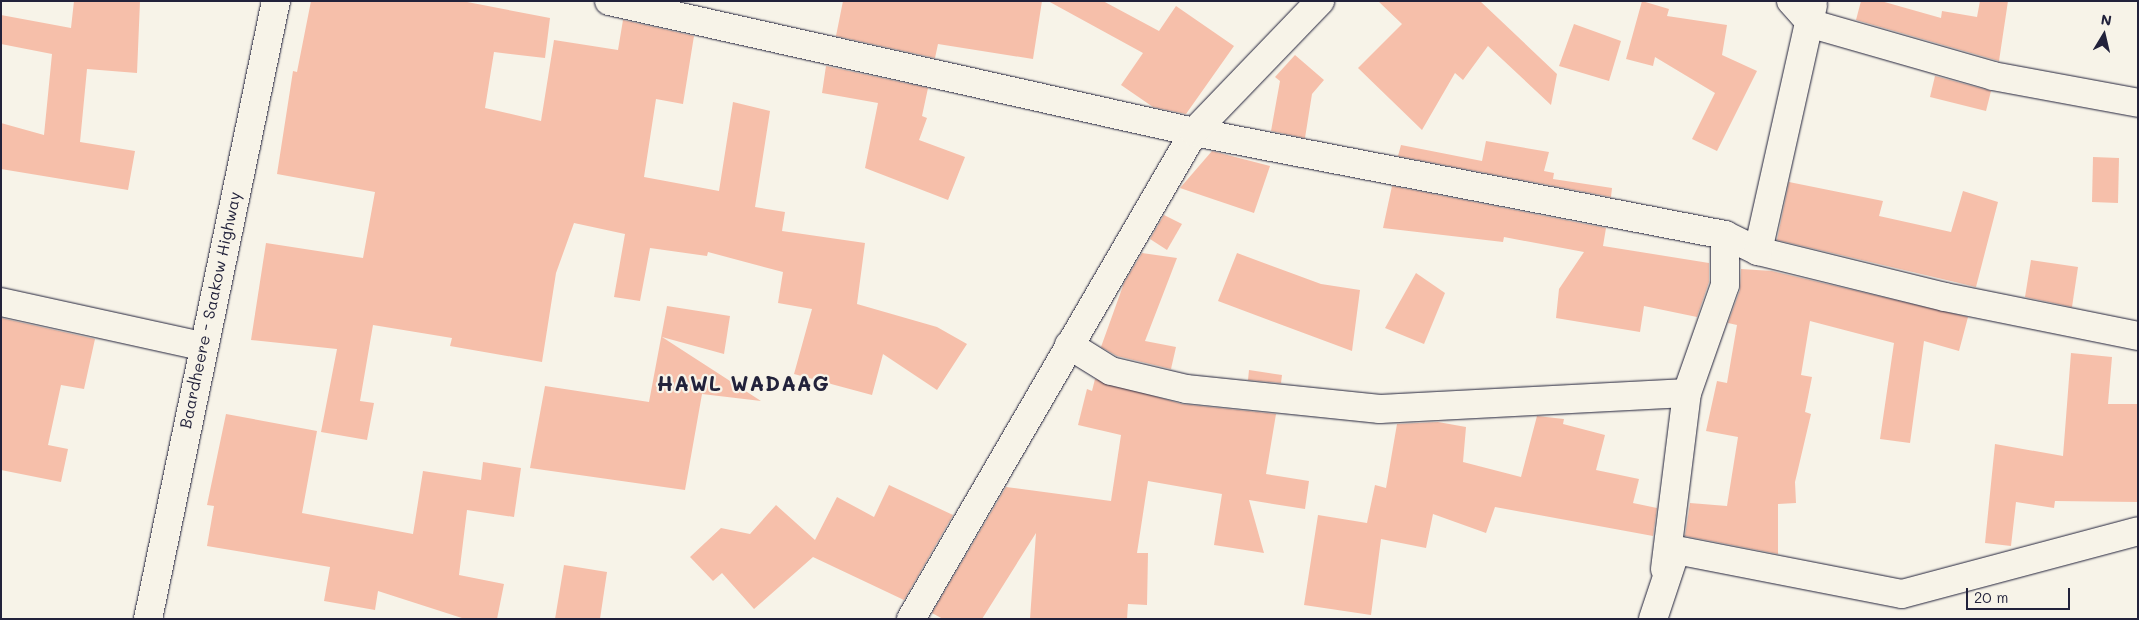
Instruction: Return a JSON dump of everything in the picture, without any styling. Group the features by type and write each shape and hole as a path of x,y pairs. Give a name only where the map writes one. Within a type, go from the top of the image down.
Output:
{"street":[{"name":"Baardheere - Saakow Highway","path":"148,619 201,346 276,1"},
{"path":"609,1 1194,132 1724,235 1758,251 1945,297 2138,336"},
{"path":"911,619 1194,132 1320,1"},
{"path":"1791,1 1813,13 1993,76 2138,103"},
{"path":"1758,251 1813,13"},
{"path":"1657,608 1687,394 1725,285 1724,235"},
{"path":"1,302 201,346"},
{"path":"1069,346 1111,371 1186,389 1380,409 1687,394"},
{"path":"1657,608 1676,550 1902,594 2138,532"}],"building":[{"path":"74,1 140,1 137,73 87,69 80,142 135,151 128,190 1,169 1,123 44,135 52,54 1,44 1,15 71,28"},
{"path":"311,1 462,1 550,18 545,58 494,52 485,108 541,121 554,40 618,50 623,20 694,36 683,104 656,99 644,177 719,191 733,102 770,111 755,207 785,212 782,231 865,243 857,304 937,327 967,344 937,390 883,354 872,395 794,374 812,309 778,303 783,272 708,252 707,256 650,248 640,301 614,297 625,234 574,223 556,273 542,362 450,346 452,338 373,325 360,401 374,403 367,440 321,432 337,349 251,340 266,243 363,258 375,192 277,174 293,71 297,72"},
{"path":"843,1 1042,1 1033,59 938,44 935,58 836,36"},
{"path":"1048,1 1103,1 1159,31 1176,6 1234,46 1186,114 1153,107 1121,85 1143,53"},
{"path":"1378,1 1480,1 1557,74 1551,105 1488,46 1463,80 1455,73 1422,130 1358,68 1402,24"},
{"path":"1642,1 1669,9 1667,16 1727,25 1722,55 1757,71 1717,151 1692,139 1715,93 1655,57 1653,66 1626,59"},
{"path":"1861,1 1881,1 1941,18 1942,11 1977,17 1980,1 2008,1 1999,61 1856,20"},
{"path":"1574,24 1621,41 1609,81 1559,66"},
{"path":"1295,55 1324,80 1312,94 1305,138 1271,131 1280,81 1275,77"},
{"path":"826,66 928,88 922,116 927,118 919,140 965,157 948,200 865,168 878,103 822,93"},
{"path":"1935,76 1991,91 1986,111 1930,97"},
{"path":"1486,141 1549,152 1544,171 1554,173 1553,179 1612,188 1611,197 1398,156 1401,145 1482,161"},
{"path":"1212,151 1270,166 1254,213 1180,188"},
{"path":"2093,157 2119,158 2118,203 2092,202"},
{"path":"1789,182 1883,201 1879,216 1951,232 1963,191 1998,202 1976,287 1777,240"},
{"path":"1392,186 1606,228 1603,246 1709,263 1709,282 1697,317 1644,306 1640,332 1556,318 1559,289 1584,252 1504,237 1503,242 1383,228"},
{"path":"1164,215 1182,224 1167,250 1150,239"},
{"path":"1142,253 1177,258 1145,341 1176,347 1171,369 1117,356 1101,347 1124,283"},
{"path":"1237,253 1321,284 1360,290 1352,351 1218,301"},
{"path":"2031,260 2078,267 2072,307 2025,297"},
{"path":"1741,269 1772,271 1968,317 1959,351 1924,341 1910,443 1880,439 1894,343 1810,321 1801,375 1812,377 1805,412 1811,414 1795,482 1796,503 1778,504 1778,554 1685,536 1690,503 1727,506 1738,437 1706,431 1717,381 1727,383 1737,325 1728,323 1740,290"},
{"path":"1416,273 1445,293 1424,344 1385,328"},
{"path":"667,306 730,316 724,354 662,337 761,401 702,394 685,490 530,468 545,386 649,402"},
{"path":"1,318 95,339 84,389 61,385 48,445 68,449 61,482 1,470"},
{"path":"2071,353 2112,357 2108,404 2138,404 2138,502 2055,501 2054,508 2016,502 2011,546 1985,543 1995,444 2063,456"},
{"path":"1249,370 1282,375 1281,383 1248,380"},
{"path":"1095,379 1182,404 1276,414 1266,474 1309,481 1305,509 1249,500 1264,553 1214,545 1222,494 1148,481 1137,553 1148,553 1147,605 1128,604 1127,619 1030,619 1036,533 982,619 943,619 932,613 1006,487 1111,501 1121,435 1078,425 1087,389 1092,391"},
{"path":"226,414 317,431 302,513 413,534 423,471 481,480 483,462 521,468 514,517 467,510 459,575 504,584 497,619 465,619 378,591 375,610 324,601 330,567 207,546 214,506 207,505"},
{"path":"1537,416 1564,419 1563,424 1605,435 1596,470 1639,479 1633,503 1657,508 1653,536 1495,507 1486,533 1433,514 1426,548 1381,539 1371,615 1304,605 1318,515 1367,523 1375,485 1386,488 1397,424 1438,422 1466,427 1463,462 1521,477"},
{"path":"889,485 953,515 904,600 813,557 754,609 722,573 713,581 690,557 721,528 750,534 776,505 815,540 837,497 874,517"},
{"path":"564,565 607,572 600,619 555,619"}],"district":[{"name":"HAWL WADAAG","path":"743,383"}]}
